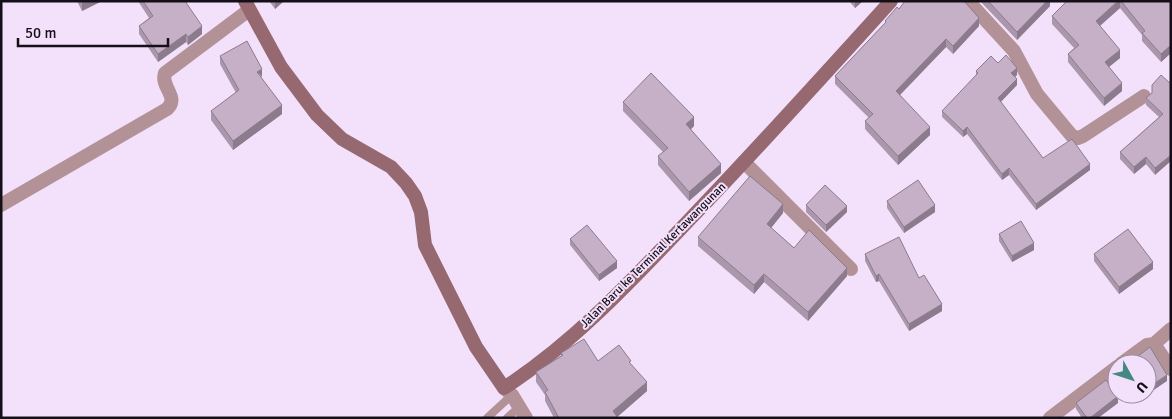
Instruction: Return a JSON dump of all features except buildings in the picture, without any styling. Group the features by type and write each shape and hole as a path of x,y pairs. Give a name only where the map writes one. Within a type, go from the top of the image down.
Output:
{"main road":[{"name":"Jalan Baru ke Terminal Kertawangunan","path":"515,402 552,354 598,313 649,263 891,1"},
{"path":"247,5 281,67 317,115 342,139 391,167 411,190 421,212 425,245 476,347 515,402"}],"street":[{"path":"968,1 1014,51 1037,94 1072,136 1078,138 1144,96"},
{"path":"1,205 168,109 172,103 172,98 164,80 165,73 247,5"},
{"path":"744,162 851,269"},
{"path":"1135,354 1147,345 1154,344 1171,329"},
{"path":"1154,344 1171,369"},
{"path":"1050,418 1107,375"}],"lane":[{"path":"486,418 515,402"},
{"path":"507,418 515,402"}]}
